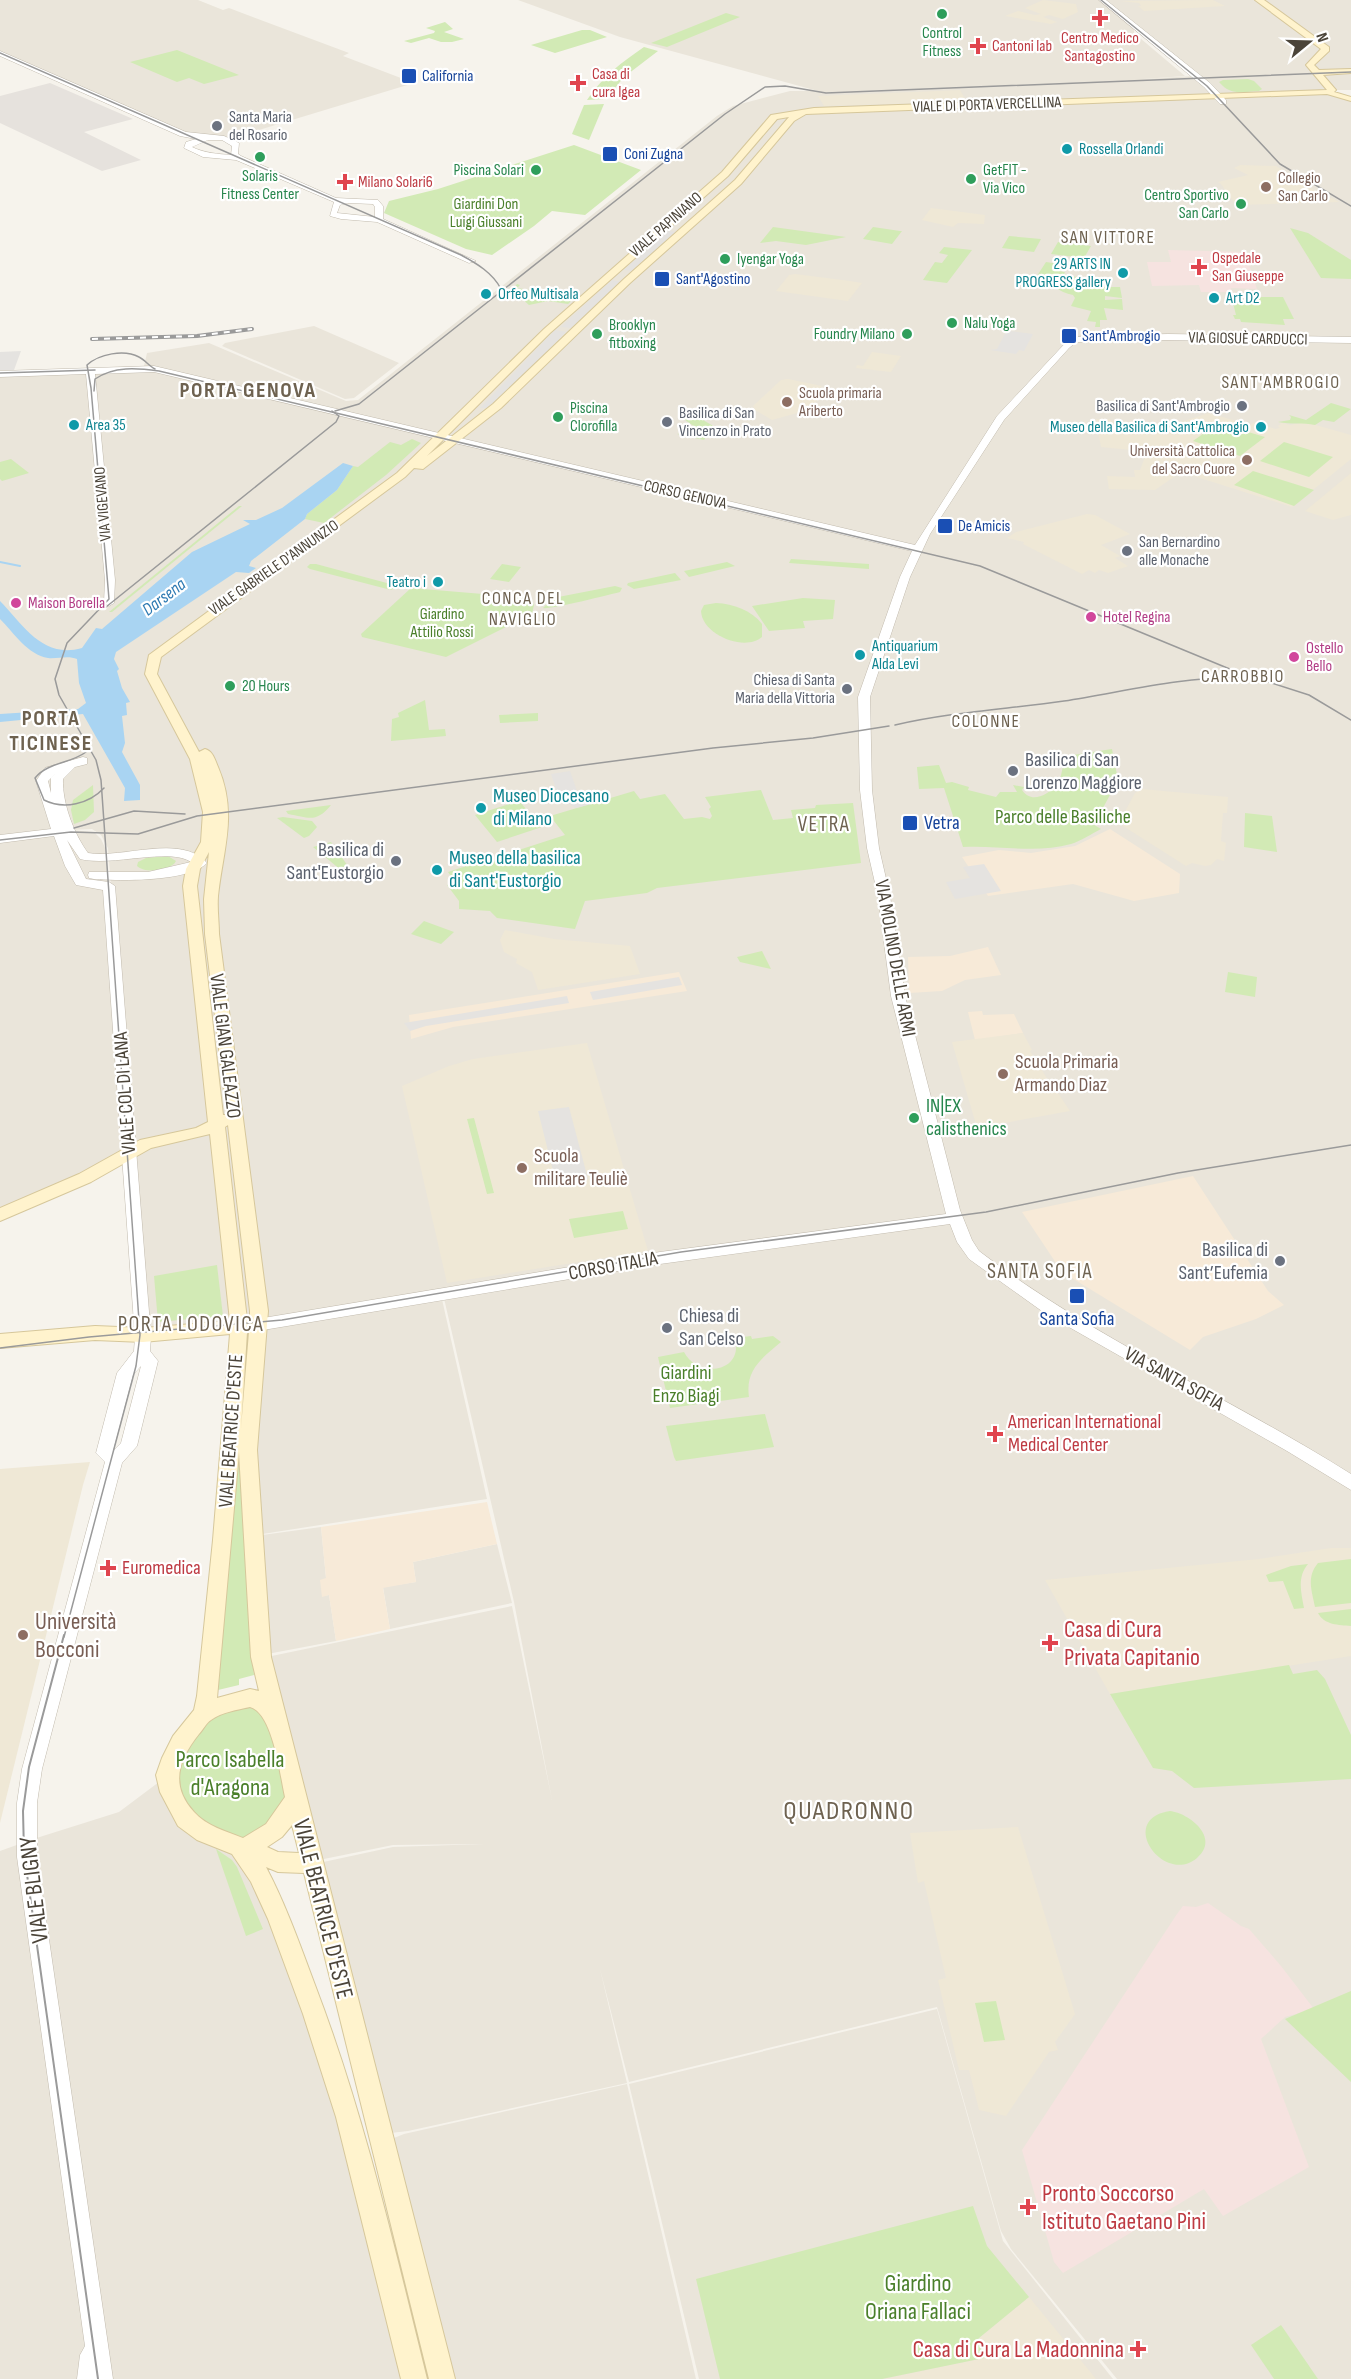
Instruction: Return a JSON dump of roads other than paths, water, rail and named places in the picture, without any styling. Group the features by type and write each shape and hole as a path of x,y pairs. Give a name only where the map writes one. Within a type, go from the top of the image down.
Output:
{"main road":[{"path":"1259,0 1321,49"},
{"path":"1321,49 1317,63 1348,89"},
{"path":"1321,49 1310,64 1330,91 1338,97"},
{"path":"1316,73 1351,71"},
{"path":"1237,98 1291,99 1348,89"},
{"path":"1237,98 1276,94 1351,99"},
{"name":"VIALE DI PORTA VERCELLINA","path":"919,110 986,105 1237,98"},
{"name":"VIALE DI PORTA VERCELLINA","path":"790,119 812,112 995,110 1105,103"},
{"path":"986,105 995,110"},
{"name":"VIALE PAPINIANO","path":"401,475 438,436 551,328 722,177 771,120 790,119"},
{"name":"VIALE PAPINIANO","path":"401,475 423,465 494,408 595,311 740,180 790,119"},
{"path":"747,148 766,150"},
{"name":"VIALE PAPINIANO","path":"722,177 740,180"},
{"path":"693,202 713,205"},
{"path":"662,228 682,232"},
{"name":"VIALE PAPINIANO","path":"612,274 632,277"},
{"path":"586,297 607,300"},
{"path":"574,307 595,311"},
{"path":"551,328 573,332"},
{"path":"474,403 478,409 494,408"},
{"name":"VIALE GABRIELE D'ANNUNZIO","path":"216,812 185,724 151,674 155,655 401,475"},
{"name":"VIALE GIAN GALEAZZO","path":"216,812 210,903 259,1311 257,1325"},
{"path":"210,903 198,863 213,855 214,838"},
{"name":"VIALE GIAN GALEAZZO","path":"198,863 190,879 190,889 232,1257 257,1325"},
{"path":"0,1215 85,1178 146,1144 200,1132 234,1115"},
{"path":"0,1341 95,1333 145,1356 257,1325"},
{"name":"VIALE BEATRICE D'ESTE","path":"257,1325 248,1450 261,1657 273,1714 442,2379"},
{"name":"VIALE BEATRICE D'ESTE","path":"203,1714 207,1696 223,1540 257,1325"},
{"path":"273,1714 260,1700 250,1698 221,1705 203,1714 180,1742 172,1758 167,1775 171,1792 186,1819 194,1827 241,1849 278,1862 311,1863"},
{"path":"241,1849 272,1834 281,1826 295,1800"},
{"name":"VIALE BEATRICE D'ESTE","path":"241,1849 251,1862 278,1917 326,2043 357,2148 414,2379"}],"street":[{"path":"1102,0 1125,19 1123,20 1138,29 1220,99"},
{"path":"0,53 28,66 27,68 34,72 58,79 183,134 188,138 190,150 238,158 335,202 371,201 378,206 378,215"},
{"path":"183,134 234,143 234,154 238,158"},
{"path":"188,145 197,140 214,138"},
{"path":"210,155 235,148"},
{"path":"335,202 333,213 335,215 357,217 378,215 472,261"},
{"name":"VIA GIOSUÈ CARDUCCI","path":"1074,339 1176,337 1351,340"},
{"name":"VIA MOLINO DELLE ARMI","path":"954,1218 898,996 866,790 864,697 918,547 966,468 1000,418 1039,373 1074,339"},
{"name":"CORSO GENOVA","path":"0,374 58,372 91,375 153,369 279,399 285,404 320,412 345,414 892,543 918,547"},
{"name":"VIA VIGEVANO","path":"91,375 110,580 109,603"},
{"path":"115,883 117,862 84,856 64,831 42,784 43,777 55,768 83,760 61,773 56,780 64,831 70,859 81,882 115,883 150,873"},
{"path":"0,839 64,831"},
{"path":"107,859 166,853 199,845 214,838"},
{"path":"166,853 198,863"},
{"path":"164,872 174,868 180,862 178,856 166,853"},
{"path":"149,854 136,860 133,866 140,873 164,872 198,863"},
{"path":"164,872 181,876 190,889"},
{"name":"VIALE COL DI LANA","path":"115,883 113,917 145,1356"},
{"name":"CORSO ITALIA","path":"257,1325 660,1258 954,1218"},
{"name":"VIA SANTA SOFIA","path":"954,1218 961,1236 974,1255 1052,1310 1283,1440 1351,1483"},
{"name":"VIALE BLIGNY","path":"101,2379 27,1857 26,1821 32,1769 109,1456 125,1373 145,1356"},
{"name":"VIALE BLIGNY","path":"109,1456 129,1446 145,1356"},
{"name":"VIALE BLIGNY","path":"89,2379 94,2328"}],"water":[{"name":"Darsena","path":"343,463 353,466 337,490 307,514 305,519 251,561 249,566 256,568 249,573 236,572 116,652 114,659 119,669 117,671 122,688 130,702 126,703 127,715 122,716 125,743 122,752 140,785 140,800 124,801 125,788 83,714 0,722 0,714 78,709 86,703 79,683 77,659 48,658 34,653 0,619 0,601 26,630 45,645 68,650 82,648 96,628 102,629 192,552 250,524 243,520 256,520 282,508"}],"waterway":[{"path":"0,562 20,566"}],"tram line":[{"path":"1101,0 1197,78"},
{"path":"0,53 461,255 489,273 501,289 498,294"},
{"path":"1197,78 1351,72"},
{"path":"498,294 725,114 765,87 785,86 826,93 1197,78"},
{"path":"1197,78 1280,164 1351,206"},
{"path":"335,411 359,404 498,294"},
{"path":"88,370 87,365 92,361 119,353 139,357 155,369"},
{"path":"94,391 95,379 110,372 134,369 159,371 334,413"},
{"path":"0,373 88,370"},
{"path":"88,370 109,599 67,643 55,679 59,695 96,760 102,790"},
{"path":"88,370 95,370"},
{"path":"106,607 336,422 339,416 334,413"},
{"path":"334,413 980,566 1237,672 1309,695 1351,720"},
{"path":"895,725 1197,679 1242,678"},
{"path":"105,833 138,834 197,816 713,748 813,738 889,726"},
{"path":"86,743 86,752 46,769 35,778 44,800 60,805 76,804 102,790"},
{"path":"102,790 104,820"},
{"path":"104,820 134,811 185,814"},
{"path":"74,828 104,820"},
{"path":"104,820 105,833"},
{"path":"0,840 71,832 105,833"},
{"path":"105,833 140,1333"},
{"path":"140,1333 282,1320 681,1252 986,1212 1178,1173 1351,1145"},
{"path":"0,1348 140,1333"},
{"path":"64,1637 136,1366 140,1333"},
{"path":"64,1635 29,1767 23,1811 24,1853 98,2379"}],"railway":[{"path":"92,339 197,336 252,329"}],"place":[{"name":"Control Fitness","path":"942,14"},
{"name":"Centro Medico Santagostino","path":"1100,18"},
{"name":"Cantoni lab","path":"978,46"},
{"name":"California","path":"409,76"},
{"name":"Casa di cura Igea","path":"578,83"},
{"name":"Santa Maria del Rosario","path":"217,126"},
{"name":"Rossella Orlandi","path":"1067,149"},
{"name":"Coni Zugna","path":"610,154"},
{"name":"Solaris Fitness Center","path":"260,157"},
{"name":"Piscina Solari","path":"536,170"},
{"name":"GetFIT - Via Vico","path":"971,179"},
{"name":"Milano Solari6","path":"345,182"},
{"name":"Collegio San Carlo","path":"1266,187"},
{"name":"Centro Sportivo San Carlo","path":"1241,204"},
{"name":"Iyengar Yoga","path":"725,259"},
{"name":"Ospedale San Giuseppe","path":"1199,267"},
{"name":"29 ARTS IN PROGRESS gallery","path":"1123,273"},
{"name":"Sant'Agostino","path":"662,279"},
{"name":"Orfeo Multisala","path":"486,294"},
{"name":"Art D2","path":"1214,298"},
{"name":"Nalu Yoga","path":"952,323"},
{"name":"Brooklyn fitboxing","path":"597,334"},
{"name":"Foundry Milano","path":"907,334"},
{"name":"Sant'Ambrogio","path":"1069,336"},
{"name":"Scuola primaria Ariberto","path":"787,402"},
{"name":"Basilica di Sant'Ambrogio","path":"1242,406"},
{"name":"Piscina Clorofilla","path":"558,417"},
{"name":"Basilica di San Vincenzo in Prato","path":"667,422"},
{"name":"Area 35","path":"74,425"},
{"name":"Museo della Basilica di Sant'Ambrogio","path":"1261,427"},
{"name":"Università Cattolica del Sacro Cuore","path":"1247,460"},
{"name":"De Amicis","path":"945,526"},
{"name":"San Bernardino alle Monache","path":"1127,551"},
{"name":"Teatro i","path":"438,582"},
{"name":"Maison Borella","path":"16,603"},
{"name":"Hotel Regina","path":"1091,617"},
{"name":"Antiquarium Alda Levi","path":"860,655"},
{"name":"Ostello Bello","path":"1294,657"},
{"name":"20 Hours","path":"230,686"},
{"name":"Chiesa di Santa Maria della Vittoria","path":"847,689"},
{"name":"Basilica di San Lorenzo Maggiore","path":"1013,771"},
{"name":"Museo Diocesano di Milano","path":"481,808"},
{"name":"Vetra","path":"910,823"},
{"name":"Basilica di Sant'Eustorgio","path":"396,861"},
{"name":"Museo della basilica di Sant'Eustorgio","path":"437,870"},
{"name":"Scuola Primaria Armando Diaz","path":"1003,1074"},
{"name":"IN|EX calisthenics","path":"914,1118"},
{"name":"Scuola militare Teuliè","path":"522,1168"},
{"name":"Basilica di Sant’Eufemia","path":"1280,1261"},
{"name":"Santa Sofia","path":"1077,1296"},
{"name":"Chiesa di San Celso","path":"667,1328"},
{"name":"American International Medical Center","path":"995,1434"},
{"name":"Euromedica","path":"108,1568"},
{"name":"Università Bocconi","path":"23,1635"},
{"name":"Casa di Cura Privata Capitanio","path":"1050,1643"},
{"name":"Pronto Soccorso Istituto Gaetano Pini","path":"1028,2207"},
{"name":"Casa di Cura La Madonnina","path":"1138,2349"}],"district":[{"name":"SAN VITTORE","path":"1108,237"},
{"name":"SANT'AMBROGIO","path":"1281,382"},
{"name":"PORTA GENOVA","path":"248,390"},
{"name":"CONCA DEL NAVIGLIO","path":"523,608"},
{"name":"CARROBBIO","path":"1243,676"},
{"name":"COLONNE","path":"986,721"},
{"name":"PORTA TICINESE","path":"51,730"},
{"name":"VETRA","path":"824,824"},
{"name":"SANTA SOFIA","path":"1040,1271"},
{"name":"PORTA LODOVICA","path":"191,1324"},
{"name":"QUADRONNO","path":"849,1811"}],"park label":[{"name":"Giardini Don Luigi Giussani","path":"486,213"},
{"name":"Giardino Attilio Rossi","path":"442,623"},
{"name":"Parco delle Basiliche","path":"1063,817"},
{"name":"Giardini Enzo Biagi","path":"686,1384"},
{"name":"Parco Isabella d'Aragona","path":"230,1773"},
{"name":"Giardino Oriana Fallaci","path":"918,2297"}]}
